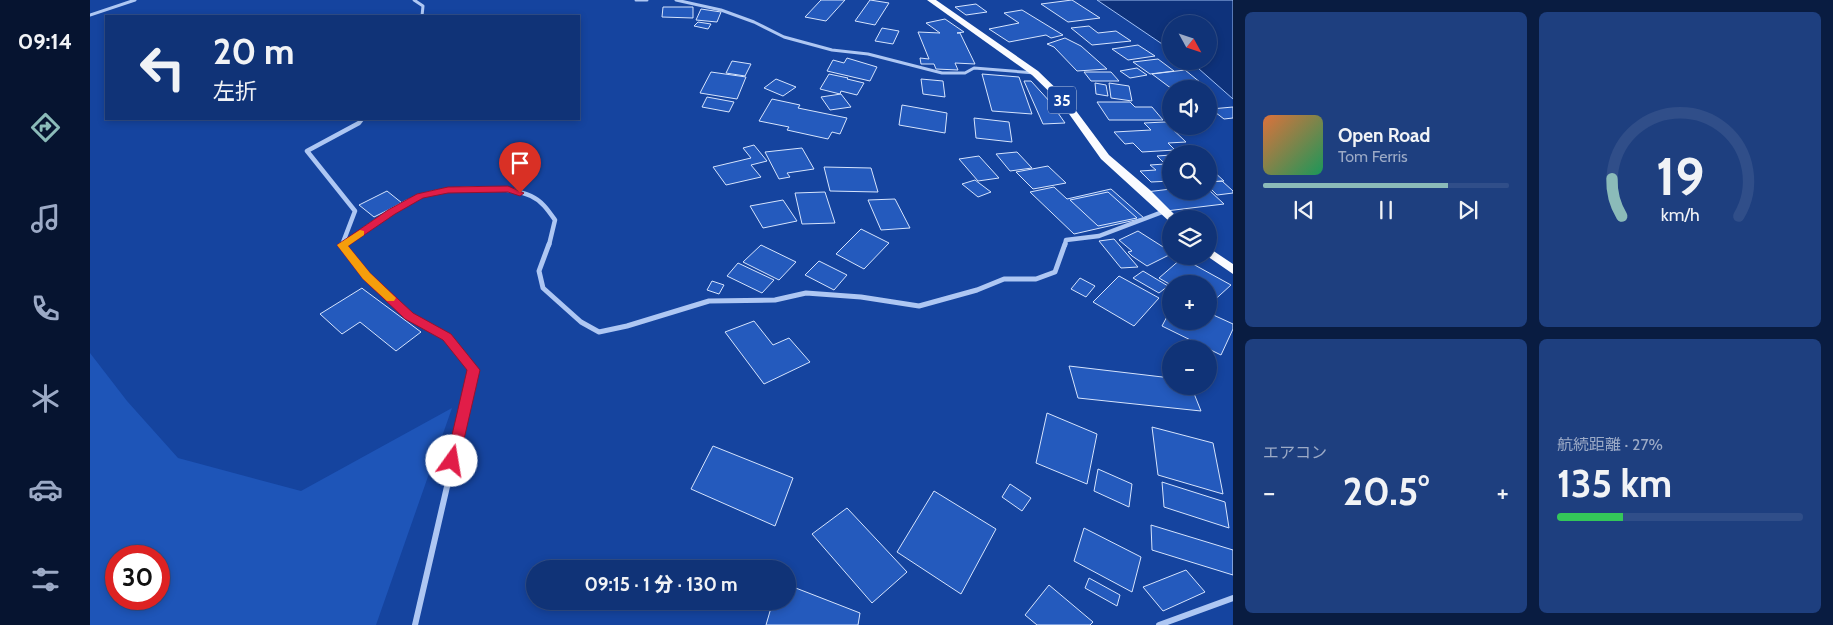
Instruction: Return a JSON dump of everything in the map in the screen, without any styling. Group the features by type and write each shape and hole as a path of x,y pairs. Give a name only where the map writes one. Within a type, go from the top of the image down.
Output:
{"main road":[{"name":"35","path":"932,0 1035,73 1065,102 1105,157 1165,210"},
{"path":"1217,258 1233,270"}],"street":[{"path":"90,15 135,0"},
{"path":"414,0 423,6 422,15"},
{"path":"636,0 647,0"},
{"path":"676,0 721,10 784,36 832,50 868,54 942,73 965,73 974,68 1035,73"},
{"path":"342,245 354,211 324,167 307,151 361,120"},
{"path":"342,245 391,212 420,196 448,190 508,189 531,196 545,204 555,220 552,237 539,271 543,288 581,322 599,332 627,326 708,301 767,300 806,293 861,297 919,306 977,290 1004,279 1036,279 1045,276 1055,272 1066,240 1099,236 1162,212"},
{"path":"342,245 367,276 409,316 447,337 474,370 415,625"},
{"path":"1160,625 1233,598"}],"shaded area":[{"path":"1097,0 1233,0 1233,99 1217,85 1217,80 1212,80 1200,70 1218,70 1218,15 1162,15 1162,44"},
{"path":"90,353 127,401 178,458 301,491 452,408 376,625 90,625"}],"building":[{"path":"821,0 845,0 826,21 805,17"},
{"path":"870,0 889,3 875,25 855,21"},
{"path":"1072,0 1100,18 1068,22 1041,4"},
{"path":"976,4 987,12 966,15 955,7"},
{"path":"663,7 693,7 693,18 662,17"},
{"path":"701,9 721,12 717,22 696,20"},
{"path":"1022,10 1063,35 1051,38 1046,35 1009,42 989,29 1019,23 1004,13"},
{"path":"945,19 964,32 957,33 960,33 975,64 955,63 958,70 936,69 934,64 921,64 920,58 929,59 918,32 940,33 926,23"},
{"path":"698,22 711,24 708,29 694,26"},
{"path":"1089,26 1098,33 1116,31 1131,41 1092,45 1071,28"},
{"path":"882,28 899,31 893,44 875,41"},
{"path":"1065,38 1081,46 1107,69 1077,71 1054,47 1047,44"},
{"path":"1138,45 1155,56 1128,60 1112,49"},
{"path":"847,58 877,67 870,81 827,71 833,60 844,63"},
{"path":"1158,59 1162,62 1162,70 1174,71 1150,74 1133,62"},
{"path":"732,61 751,64 745,76 726,73"},
{"path":"1137,68 1147,75 1130,78 1120,71"},
{"path":"1185,70 1197,80 1162,82 1152,74"},
{"path":"711,72 746,77 737,99 700,93"},
{"path":"1084,72 1111,72 1119,81 1091,81"},
{"path":"829,74 864,83 857,95 841,91 840,94 820,89"},
{"path":"982,74 1019,77 1032,114 992,111"},
{"path":"776,79 796,87 783,96 764,88"},
{"path":"921,79 943,81 945,97 923,94"},
{"path":"1024,81 1031,81 1051,103 1065,123 1043,124"},
{"path":"1095,83 1106,85 1108,96 1096,94"},
{"path":"1109,83 1129,86 1132,101 1111,98"},
{"path":"841,94 851,107 830,110 821,97"},
{"path":"707,97 734,102 729,112 702,107"},
{"path":"772,99 800,105 798,108 847,118 840,134 832,132 828,139 787,130 789,127 759,121"},
{"path":"1097,102 1130,102 1135,107 1152,107 1162,119 1162,120 1109,120"},
{"path":"902,105 947,113 945,133 899,125"},
{"path":"1233,107 1233,118 1224,119 1217,114 1217,108"},
{"path":"974,118 1009,122 1012,142 976,138"},
{"path":"1162,122 1162,135 1179,135 1186,142 1162,145 1162,151 1142,152 1133,143 1125,144 1114,132 1151,130 1144,123"},
{"path":"754,145 767,161 751,165 761,177 726,185 713,167 751,158 743,148"},
{"path":"802,148 814,169 787,173 790,177 779,179 765,152"},
{"path":"1017,152 1032,168 1010,171 996,154"},
{"path":"979,156 999,178 978,181 959,159"},
{"path":"1162,164 1162,181 1151,182 1140,171 1156,170 1150,165"},
{"path":"1048,166 1066,183 1033,189 1016,172"},
{"path":"824,167 871,168 878,192 830,191"},
{"path":"1217,175 1224,181 1217,181"},
{"path":"975,180 991,192 978,197 962,184"},
{"path":"1217,181 1222,181 1233,193 1217,195"},
{"path":"1054,187 1067,199 1111,189 1144,218 1074,234 1030,192"},
{"path":"1162,190 1162,200 1217,200 1217,197 1224,204 1165,210 1146,192"},
{"path":"387,191 402,203 374,217 359,205"},
{"path":"825,192 835,223 802,224 795,193"},
{"path":"1108,192 1137,218 1098,226 1070,200"},
{"path":"895,199 910,228 881,230 868,200"},
{"path":"783,200 797,221 763,228 750,206"},
{"path":"861,229 889,243 864,269 836,254"},
{"path":"1138,231 1162,246 1162,258 1147,266 1132,256 1128,252 1132,251 1119,240"},
{"path":"1114,239 1138,267 1121,268 1099,241"},
{"path":"761,245 796,262 779,280 743,262"},
{"path":"819,261 847,275 834,290 805,275"},
{"path":"738,263 774,280 762,293 727,276"},
{"path":"1174,265 1195,265 1213,275 1162,275"},
{"path":"1143,271 1162,282 1162,291 1159,293 1133,278"},
{"path":"1119,276 1159,298 1134,326 1093,302"},
{"path":"1217,277 1231,285 1217,298"},
{"path":"1080,278 1095,286 1086,297 1071,289"},
{"path":"712,281 724,285 719,294 707,290"},
{"path":"362,288 421,332 396,351 360,322 342,334 320,314"},
{"path":"1217,317 1233,324 1233,329 1221,355 1217,353 1217,340 1190,340 1170,330 1217,330"},
{"path":"754,321 773,345 789,338 810,362 764,384 725,332"},
{"path":"1069,366 1162,377 1162,395 1195,395 1201,411 1078,398"},
{"path":"1047,413 1097,434 1087,484 1036,463"},
{"path":"1152,427 1213,443 1223,494 1158,475"},
{"path":"713,446 793,478 775,526 691,489"},
{"path":"1098,469 1132,484 1129,507 1094,491"},
{"path":"1162,482 1225,502 1229,528 1164,507"},
{"path":"1010,484 1031,498 1022,511 1002,497"},
{"path":"934,491 996,529 961,594 897,552"},
{"path":"847,508 907,572 872,603 812,534"},
{"path":"1151,525 1233,550 1233,575 1152,550"},
{"path":"1084,528 1141,557 1132,592 1074,561"},
{"path":"1186,570 1205,592 1163,611 1143,587"},
{"path":"1089,578 1120,595 1117,606 1085,588"},
{"path":"1049,585 1093,622 1090,625 1037,625 1025,615"},
{"path":"796,588 860,613 858,625 766,625 770,610 796,610"}],"slow traffic":[{"path":"360,233 342,245 367,276 390,298"}],"route":[{"path":"452,461 474,370 447,337 409,316 367,276 342,245 391,212 420,196 448,190 508,189 520,193"}]}
